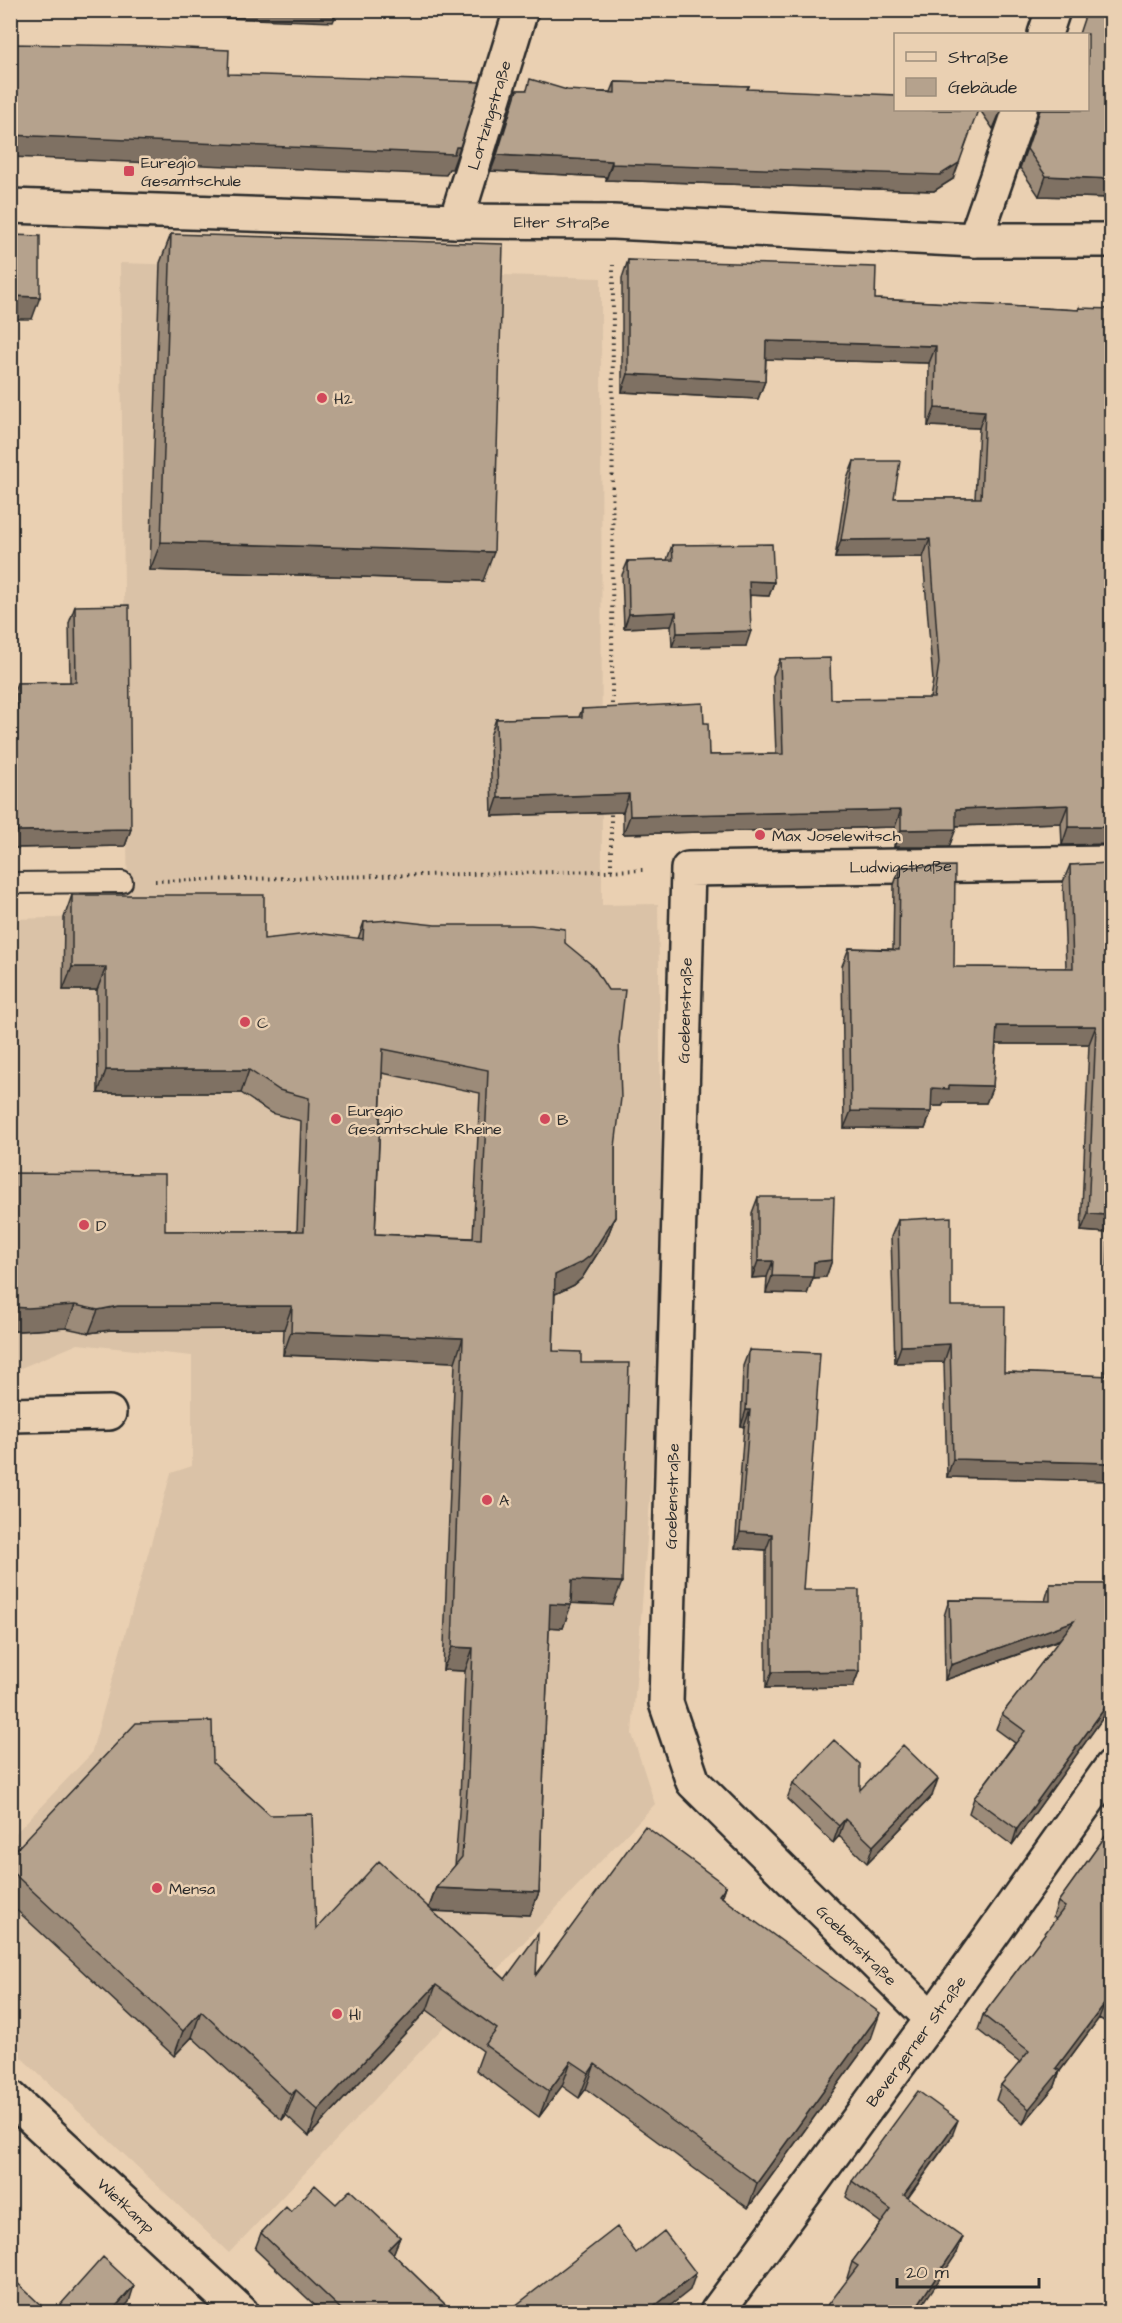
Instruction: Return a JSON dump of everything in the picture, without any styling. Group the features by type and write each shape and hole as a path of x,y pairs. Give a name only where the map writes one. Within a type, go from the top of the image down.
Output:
{"street":[{"name":"Lortzingstraße","path":"456,220 521,10"},
{"path":"1045,33 1053,10"},
{"path":"975,240 1020,111"},
{"name":"Elter Straße","path":"10,206 456,220 613,222 975,240 1112,240"},
{"name":"Ludwigstraße","path":"688,869 1112,864"},
{"name":"Goebenstraße","path":"688,869 666,1703 693,1782 932,2019"},
{"path":"10,1415 109,1413"},
{"name":"Bevergerner Straße","path":"717,2313 932,2019 1112,1766"},
{"name":"Wietkamp","path":"10,2097 241,2313"}],"lane":[{"path":"10,882 122,882"}],"path":[{"path":"612,717 613,222"},
{"path":"611,870 612,799"},
{"path":"122,882 688,869"}],"shaded area":[{"name":"Euregio Gesamtschule Rheine","path":"120,263 601,278 602,905 658,904 664,1319 632,1734 655,1804 229,2253 11,2048 10,1839 91,1754 171,1473 192,1466 192,1356 78,1344 11,1372 11,919 128,916"}],"building":[{"path":"1087,10 1112,10 1112,179 1046,176 1027,149 1040,111 1089,111 1089,33 1079,33"},
{"path":"10,44 229,50 228,74 480,82 460,147 456,147 454,154 10,135"},
{"path":"530,79 567,90 615,93 615,82 749,86 747,89 894,95 894,111 978,111 959,163 940,175 612,164 612,161 497,155 517,90 527,90"},
{"name":"H2","path":"171,234 503,244 494,552 161,542"},
{"path":"10,235 40,236 40,297 10,296"},
{"path":"628,260 876,267 875,299 1079,310 1079,308 1112,309 1112,827 1068,827 1068,805 956,809 956,829 901,830 901,810 630,816 629,794 498,798 496,719 582,717 582,709 703,703 704,723 708,723 709,755 783,754 780,659 830,658 831,699 934,698 939,663 930,539 841,540 854,461 900,461 894,498 981,498 985,411 935,408 936,346 766,341 765,381 628,374"},
{"path":"772,544 774,582 749,581 751,631 677,633 676,612 629,614 628,561 673,560 672,545"},
{"path":"129,605 131,829 17,831 17,683 76,682 75,606"},
{"path":"1112,863 1112,1215 1088,1214 1096,1026 997,1026 993,1086 949,1085 949,1089 932,1088 931,1112 851,1111 849,948 899,950 900,867 955,866 954,967 1073,968 1070,865"},
{"path":"72,895 264,895 264,939 317,933 363,939 364,922 389,920 435,925 531,925 565,929 565,943 593,966 608,990 625,990 619,1041 621,1098 615,1147 615,1217 591,1255 555,1275 553,1351 581,1352 581,1363 629,1363 622,1582 572,1580 571,1605 550,1604 539,1892 436,1888 462,1857 468,1776 473,1648 452,1647 463,1338 291,1332 292,1306 118,1306 98,1310 75,1305 10,1307 10,1173 165,1174 165,1231 304,1231 309,1098 279,1090 249,1070 106,1070 106,967 72,967","holes":["383,1049 488,1070 481,1239 375,1234"]},
{"path":"758,1197 834,1197 832,1260 814,1262 813,1277 772,1276 773,1261 758,1261"},
{"path":"951,1217 951,1306 1005,1306 1004,1372 1112,1376 1112,1463 953,1459 950,1344 901,1346 898,1220"},
{"path":"749,1350 820,1353 803,1590 859,1590 859,1671 772,1672 772,1534 740,1532 750,1410 746,1410"},
{"path":"1050,1584 1112,1584 1112,1698 1017,1829 974,1798 1025,1731 1002,1714 1074,1621 951,1665 949,1600 1050,1601"},
{"path":"212,1721 213,1763 270,1815 312,1814 316,1929 379,1861 505,1979 538,1934 536,1975 645,1826 726,1886 719,1895 880,2013 757,2183 595,2064 589,2073 571,2061 549,2091 485,2045 497,2029 436,1985 318,2110 296,2090 291,2095 201,2011 183,2031 10,1870 10,1856 136,1723"},
{"path":"834,1740 860,1764 860,1790 903,1745 938,1779 873,1846 845,1819 839,1826 793,1783"},
{"path":"1112,1827 1112,2008 1105,2003 1056,2068 1060,2071 1029,2109 1001,2085 1029,2051 983,2015 1065,1907 1058,1902"},
{"path":"918,2091 958,2120 904,2195 963,2237 915,2309 920,2313 822,2313 858,2266 852,2262 891,2210 852,2181"},
{"path":"315,2185 336,2204 350,2190 400,2237 388,2249 454,2313 345,2313 261,2233 286,2207 291,2212"},
{"path":"617,2227 636,2253 664,2231 696,2273 646,2313 506,2313"},
{"path":"103,2257 134,2286 110,2313 53,2313"},
{"path":"10,2276 49,2313 10,2313"}],"place":[{"name":"Euregio Gesamtschule","path":"129,171"},
{"name":"H2","path":"322,398"},
{"name":"Max Joselewitsch","path":"760,835"},
{"name":"C","path":"245,1022"},
{"name":"Euregio Gesamtschule Rheine","path":"336,1119"},
{"name":"B","path":"545,1119"},
{"name":"D","path":"84,1225"},
{"name":"A","path":"487,1500"},
{"name":"Mensa","path":"157,1888"},
{"name":"H1","path":"337,2014"}]}
